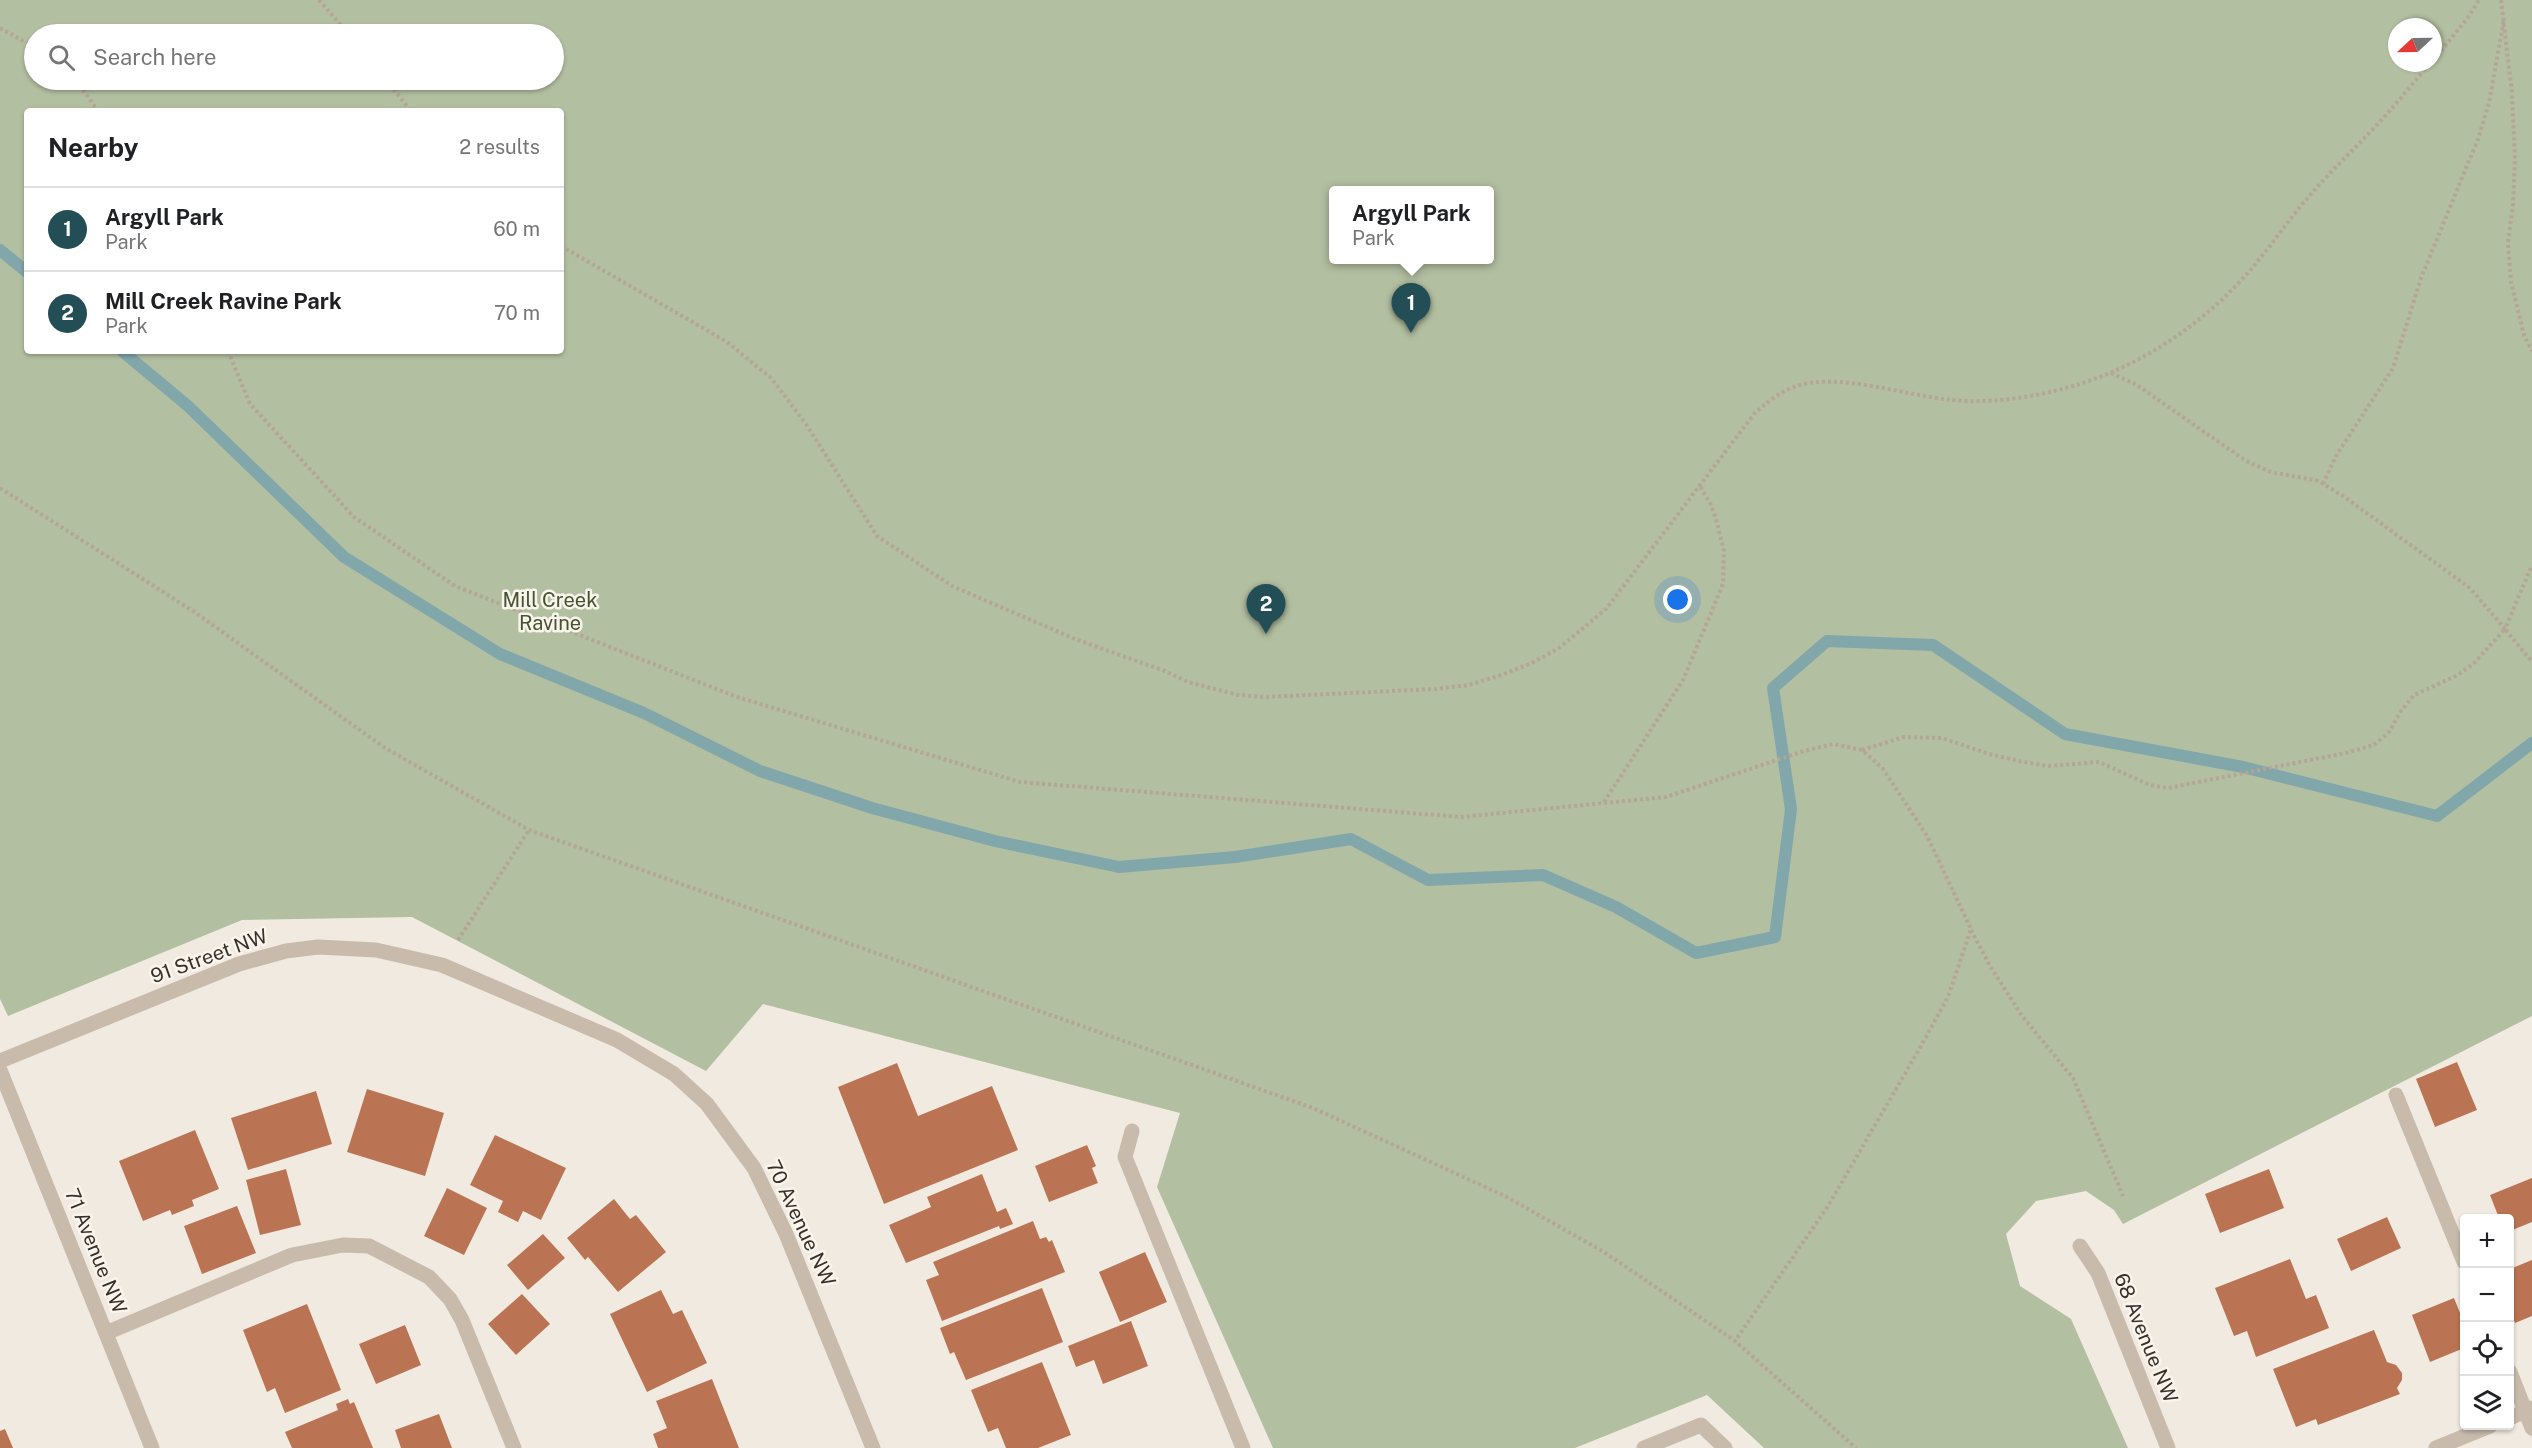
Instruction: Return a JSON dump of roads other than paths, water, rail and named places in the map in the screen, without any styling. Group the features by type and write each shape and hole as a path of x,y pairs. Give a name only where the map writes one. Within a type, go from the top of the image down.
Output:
{"street":[{"name":"91 Street NW","path":"0,1061 214,973 286,951 318,947 347,947 376,950 442,965"},
{"name":"70 Avenue NW","path":"442,965 617,1040 674,1074 708,1104 754,1168 771,1200 873,1448"},
{"name":"71 Avenue NW","path":"0,1070 5,1097 106,1333 152,1448"},
{"path":"2396,1095 2460,1252"},
{"path":"1132,1131 1125,1157 1243,1448"},
{"path":"106,1333 292,1256 343,1245 369,1246 429,1277 450,1299 462,1320 514,1448"},
{"name":"68 Avenue NW","path":"2080,1246 2097,1273 2168,1448"},
{"path":"2512,1376 2529,1410 2532,1428"},
{"path":"2514,1416 2529,1410"},
{"path":"1644,1448 1701,1425 1725,1448"},
{"path":"2436,1448 2478,1430"}],"waterway":[{"path":"0,250 24,270"},
{"path":"126,354 188,406 344,557 500,654 644,713 760,771 872,808 995,841 1119,867 1235,857 1351,839 1428,880 1543,875 1616,907 1696,953 1775,937 1791,809 1773,688 1827,641 1933,645 2065,734 2243,767 2437,816 2532,743"}],"place":[{"name":"Argyll Park","path":"1411,333"},
{"name":"Mill Creek Ravine Park","path":"1266,634"}],"park label":[{"name":"Mill Creek Ravine","path":"550,612"}]}
